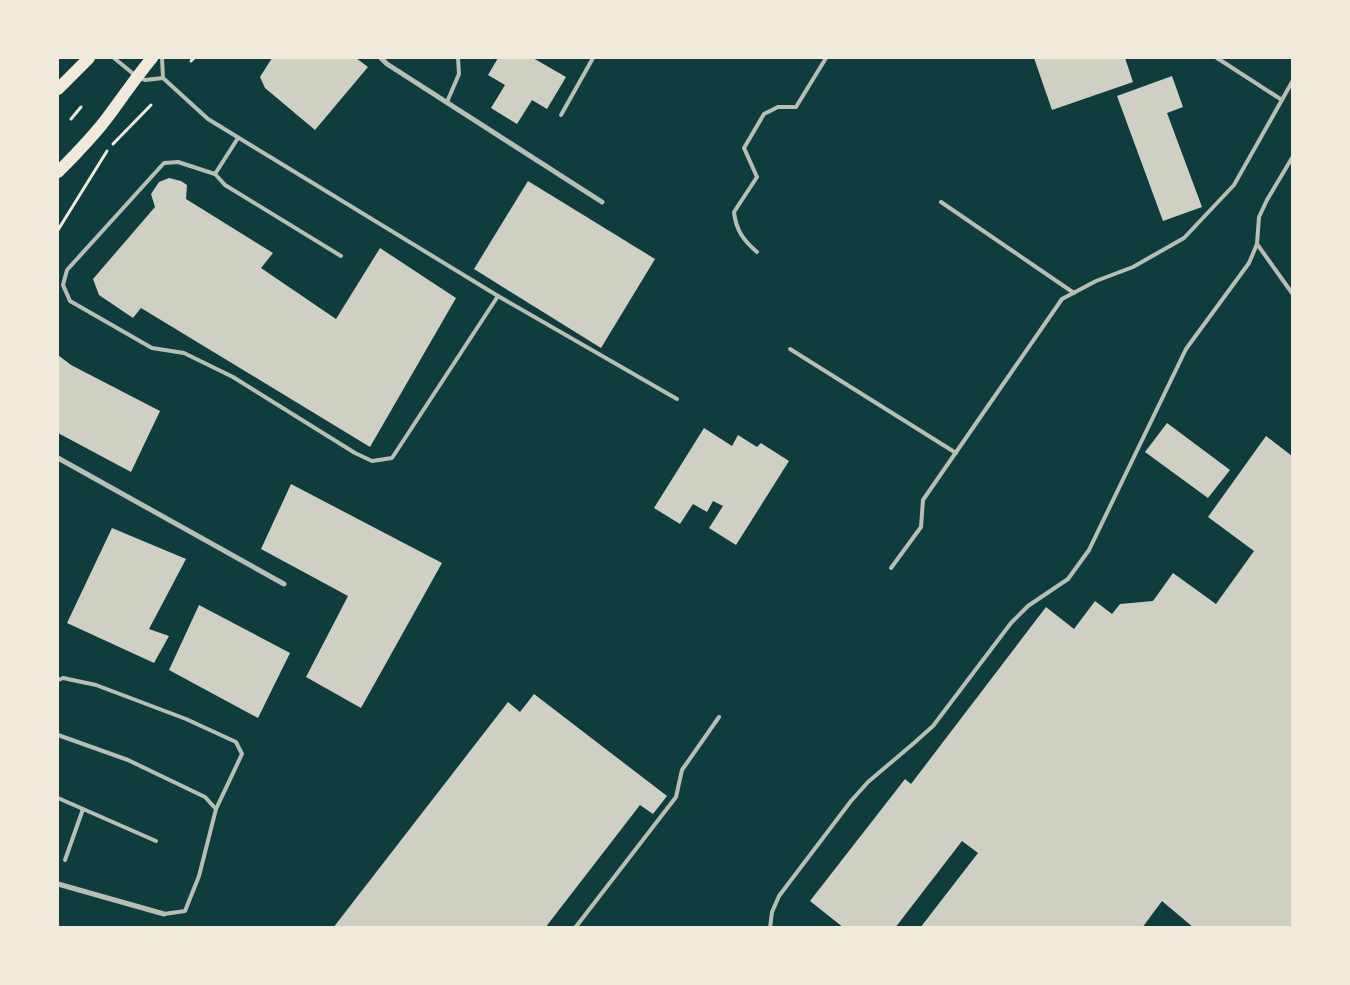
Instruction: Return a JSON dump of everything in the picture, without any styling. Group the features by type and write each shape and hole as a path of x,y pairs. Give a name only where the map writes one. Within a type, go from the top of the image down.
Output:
{"main road":[{"path":"58,89 89,58"},
{"path":"58,172 110,115 136,76 152,58"}],"street":[{"path":"381,58 387,64 602,202"},
{"path":"58,458 284,584"},
{"path":"58,884 164,914"}],"lane":[{"path":"114,58 136,76 145,80 163,78"},
{"path":"162,58 163,78 208,119 498,296 677,399"},
{"path":"447,102 459,74 458,58"},
{"path":"561,115 594,58"},
{"path":"757,252 744,242 736,225 734,212 757,177 744,148 764,114 778,107 796,107 826,58"},
{"path":"1217,58 1282,100"},
{"path":"891,568 921,527 923,500 1062,299 1096,281 1133,267 1184,238 1234,185 1292,82"},
{"path":"215,174 238,138"},
{"path":"770,928 772,912 779,896 851,801 868,782 933,726 1011,623 1028,606 1068,579 1089,550 1186,349 1249,263 1257,244 1259,217 1266,200 1292,158"},
{"path":"341,256 225,185 215,174 178,162 164,163 67,270 63,285 70,301 152,348 184,353 233,377 355,453 372,461 392,458 498,296"},
{"path":"941,202 1074,293"},
{"path":"1257,244 1292,293"},
{"path":"790,349 956,453"},
{"path":"58,680 63,678 96,685 186,719 236,742 242,754 216,809 199,876 185,911 164,914"},
{"path":"575,928 676,797 682,770 719,717"},
{"path":"58,735 128,760 205,797 216,809"},
{"path":"58,798 156,841"},
{"path":"66,860 83,809"}],"path":[{"path":"191,61 194,58"},
{"path":"58,230 108,149 151,105"},
{"path":"71,118 81,107"}],"building":[{"path":"272,58 356,58 368,67 315,130 265,88 260,77"},
{"path":"498,58 533,58 566,77 547,109 532,100 517,124 491,108 505,85 488,75"},
{"path":"1034,58 1125,58 1133,82 1052,110"},
{"path":"1172,76 1183,107 1167,113 1202,207 1163,221 1117,96"},
{"path":"169,178 181,181 187,185 186,199 273,253 261,268 336,319 380,248 456,298 370,447 141,308 133,318 99,295 93,279 155,207 151,194 159,182"},
{"path":"528,181 655,259 601,348 474,269"},
{"path":"58,355 71,365 160,411 131,472 58,433"},
{"path":"1167,423 1230,470 1208,498 1145,452"},
{"path":"704,428 732,446 738,435 757,447 761,443 789,461 736,545 709,528 723,506 713,501 707,512 693,504 680,524 654,508"},
{"path":"1266,436 1292,456 1292,928 1194,928 1162,901 1142,928 920,928 978,853 962,841 895,928 844,928 810,901 905,779 911,784 1046,607 1074,629 1095,601 1112,614 1120,604 1153,601 1173,573 1216,604 1254,551 1208,517"},
{"path":"291,484 442,563 361,708 306,677 348,596 261,549"},
{"path":"112,528 186,559 149,629 169,636 154,663 67,623"},
{"path":"199,605 290,653 258,718 169,670"},
{"path":"534,694 667,796 653,814 640,805 545,928 333,928 508,702 520,712"}]}
